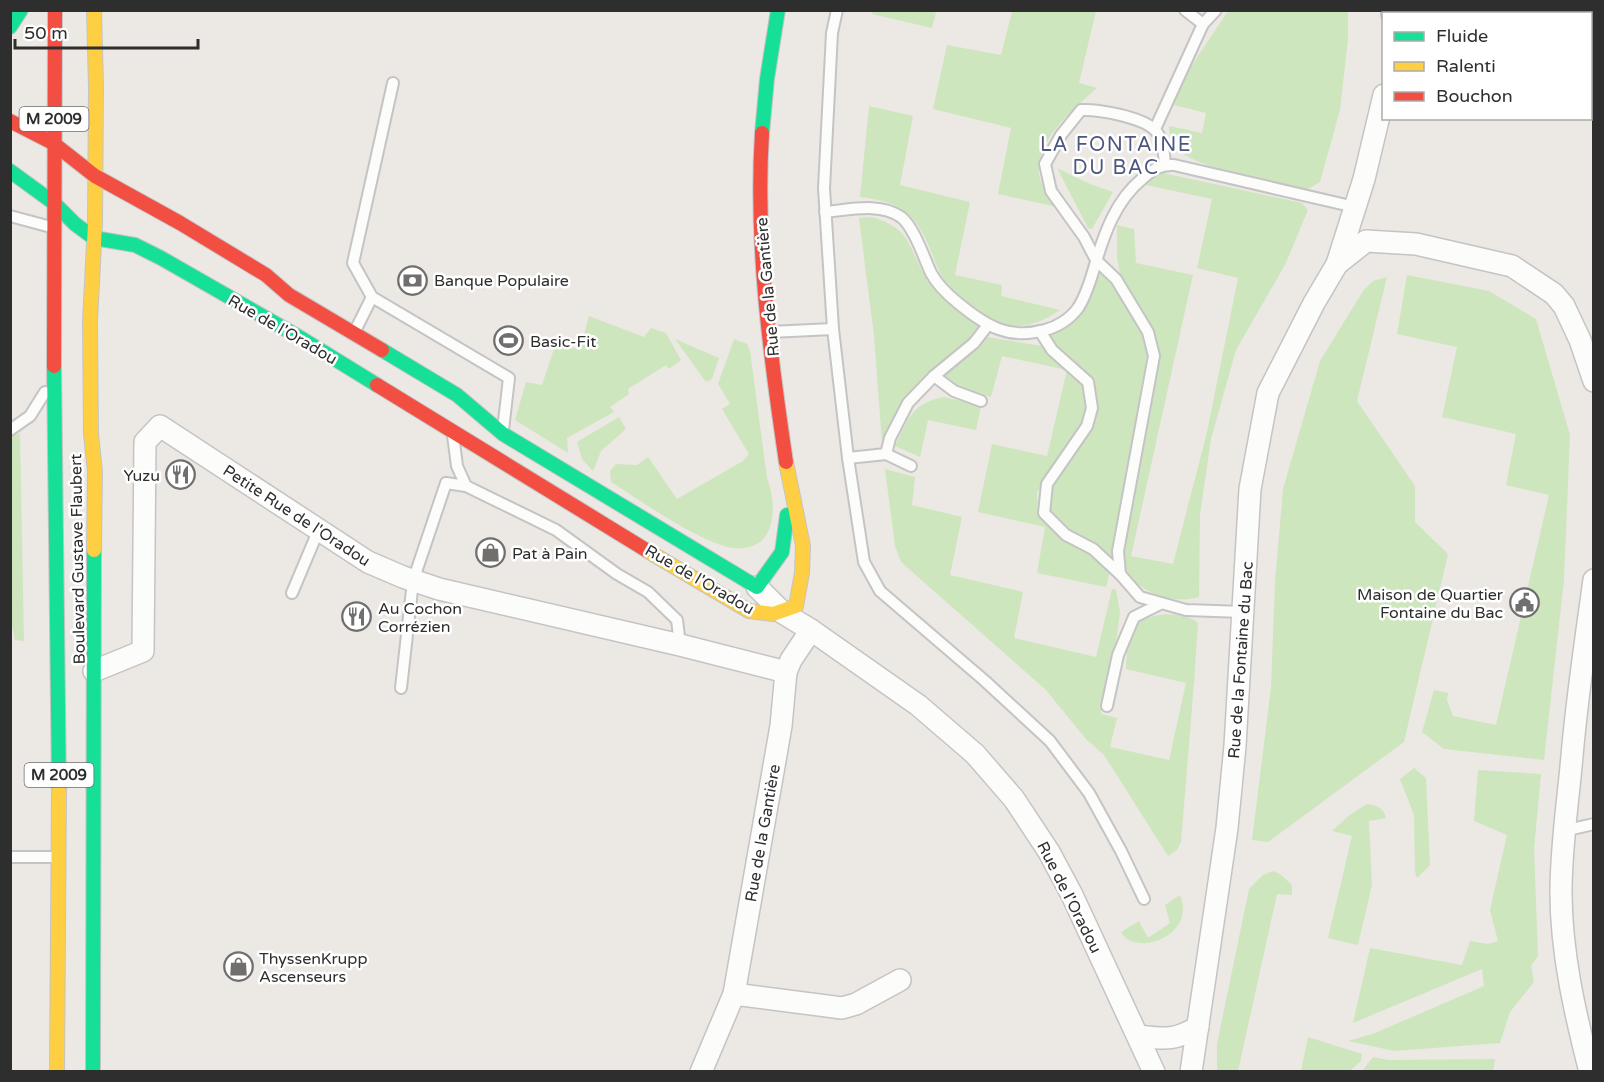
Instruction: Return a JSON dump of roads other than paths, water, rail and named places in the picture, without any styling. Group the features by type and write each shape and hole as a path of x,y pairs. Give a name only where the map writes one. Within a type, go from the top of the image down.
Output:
{"main road":[{"path":"10,27 21,10"},
{"name":"Boulevard Gustave Flaubert","path":"55,10 53,227 60,857 57,1071"},
{"name":"Boulevard Gustave Flaubert","path":"93,1071 96,517 91,434 90,322 98,229 95,176 94,10"},
{"name":"Rue de la Gantière","path":"778,10 771,48 762,158 760,240 790,492 802,541 800,592 796,606 783,613"},
{"name":"Rue de l'Oradou","path":"10,121 53,143 95,176 180,223 266,275 289,295 457,395 503,434 755,592"},
{"path":"10,171 54,203 75,224 98,229"},
{"name":"Rue de l'Oradou","path":"98,229 161,258 299,338 749,611 770,616 783,613"},
{"name":"Rue de la Gantière","path":"755,592 782,552 790,492"}],"street":[{"name":"Rue de la Fontaine du Bac","path":"1191,1071 1227,828 1235,746 1250,489 1268,393 1314,303 1337,264 1375,137 1382,100"},
{"name":"Rue de la Fontaine du Bac","path":"1337,264 1366,241 1416,244 1512,266 1554,294 1587,333 1593,381"},
{"name":"Petite Rue de l'Oradou","path":"94,671 143,651 145,442 160,426 368,562 413,581 786,672"},
{"path":"1590,1071 1577,1024 1567,965 1561,894 1563,831 1593,580"},
{"path":"755,592 783,613"},
{"name":"Rue de l'Oradou","path":"783,613 918,705 975,754 1014,799 1068,886 1154,1071"},
{"path":"786,672 791,660 811,630"},
{"name":"Rue de la Gantière","path":"702,1071 734,994 781,726 786,672"},
{"path":"734,994 842,1008 856,1004 900,980"},
{"path":"1138,1036 1162,1039 1181,1037 1198,1027"}],"lane":[{"path":"837,10 832,33 824,188 825,212 833,329 848,458 864,562 880,591 985,681 1050,741 1089,793 1144,899"},
{"path":"1185,10 1203,24"},
{"path":"1155,129 1203,24 1216,10"},
{"path":"393,83 353,263 372,297 509,378 503,434"},
{"path":"1120,574 1118,551 1154,357 1148,332 1116,279 1096,261 1084,237 1051,191 1045,164 1061,135 1081,110 1094,110 1142,122 1155,129 1161,139 1165,164"},
{"path":"825,212 881,208 902,218 921,247 932,275 950,297 980,322 1004,332 1028,334 1056,327 1078,308 1112,217 1133,185 1153,169 1165,164 1355,207"},
{"path":"10,216 53,227 98,229"},
{"path":"53,227 75,224"},
{"path":"136,234 155,242"},
{"path":"186,259 366,365 702,572 722,582"},
{"path":"354,333 372,297"},
{"path":"885,454 890,438 908,403 934,376 974,343 988,325"},
{"path":"770,332 833,329"},
{"path":"1040,331 1052,350 1088,382 1092,408 1087,426 1047,484 1044,513 1066,535 1093,549 1120,574 1140,597 1186,610 1242,612"},
{"path":"934,376 954,391 981,401"},
{"path":"10,430 30,416 54,379"},
{"path":"452,432 457,466 466,486"},
{"path":"848,458 885,454 911,466"},
{"path":"401,688 413,581 446,483 466,486 556,530 617,574 648,592 677,620 680,645"},
{"path":"292,593 319,529"},
{"path":"1107,706 1118,655 1134,617 1160,604"},
{"path":"1563,831 1593,824"},
{"path":"10,857 60,857"}],"place":[{"name":"Banque Populaire","path":"413,280"},
{"name":"Basic-Fit","path":"509,341"},
{"name":"Yuzu","path":"181,475"},
{"name":"Pat à Pain","path":"491,553"},
{"name":"Maison de Quartier Fontaine du Bac","path":"1524,603"},
{"name":"Au Cochon Corrézien","path":"357,617"},
{"name":"ThyssenKrupp Ascenseurs","path":"238,967"}],"district":[{"name":"LA FONTAINE DU BAC","path":"1116,156"}]}
